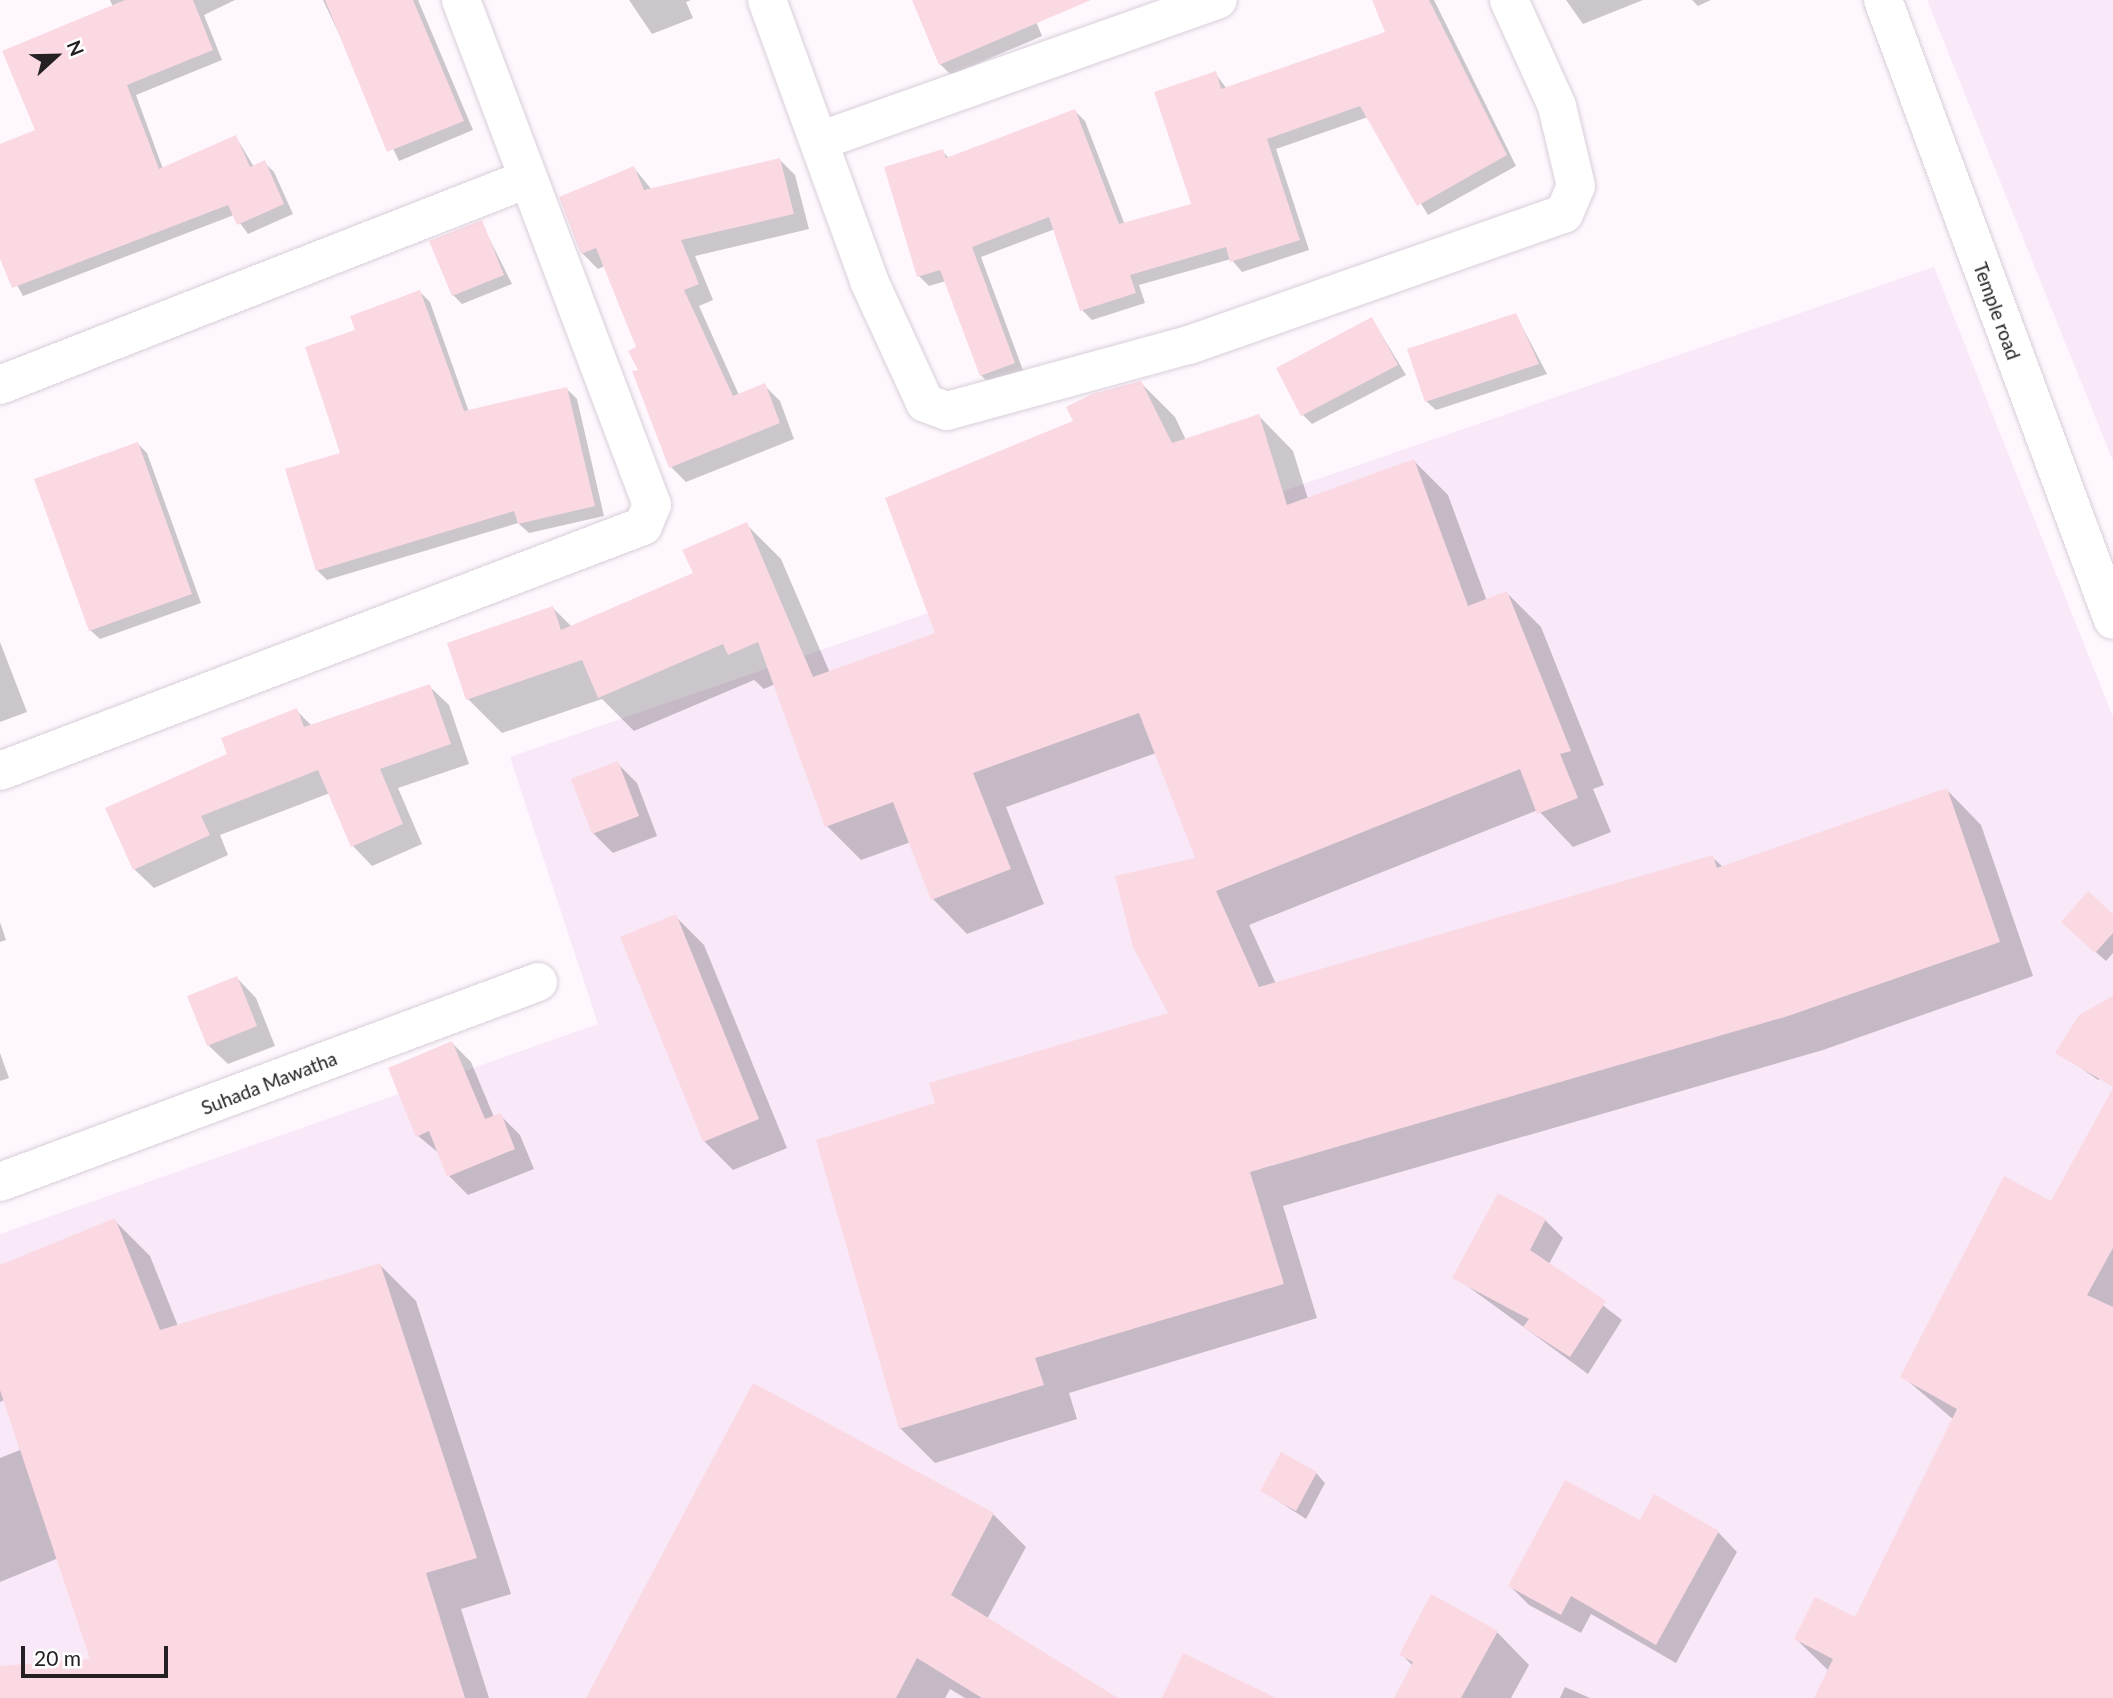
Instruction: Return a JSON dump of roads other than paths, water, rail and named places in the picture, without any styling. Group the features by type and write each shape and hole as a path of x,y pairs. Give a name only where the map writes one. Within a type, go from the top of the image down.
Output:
{"street":[{"path":"0,771 643,526 652,505 461,0"},
{"path":"767,0 869,281 925,403 947,411 1189,345 1564,214 1576,186 1557,106 1509,0"},
{"path":"819,141 1217,0"},
{"name":"Temple road","path":"1883,0 2113,620"},
{"path":"0,385 527,180"},
{"name":"Suhada Mawatha","path":"0,1182 538,982"}]}
